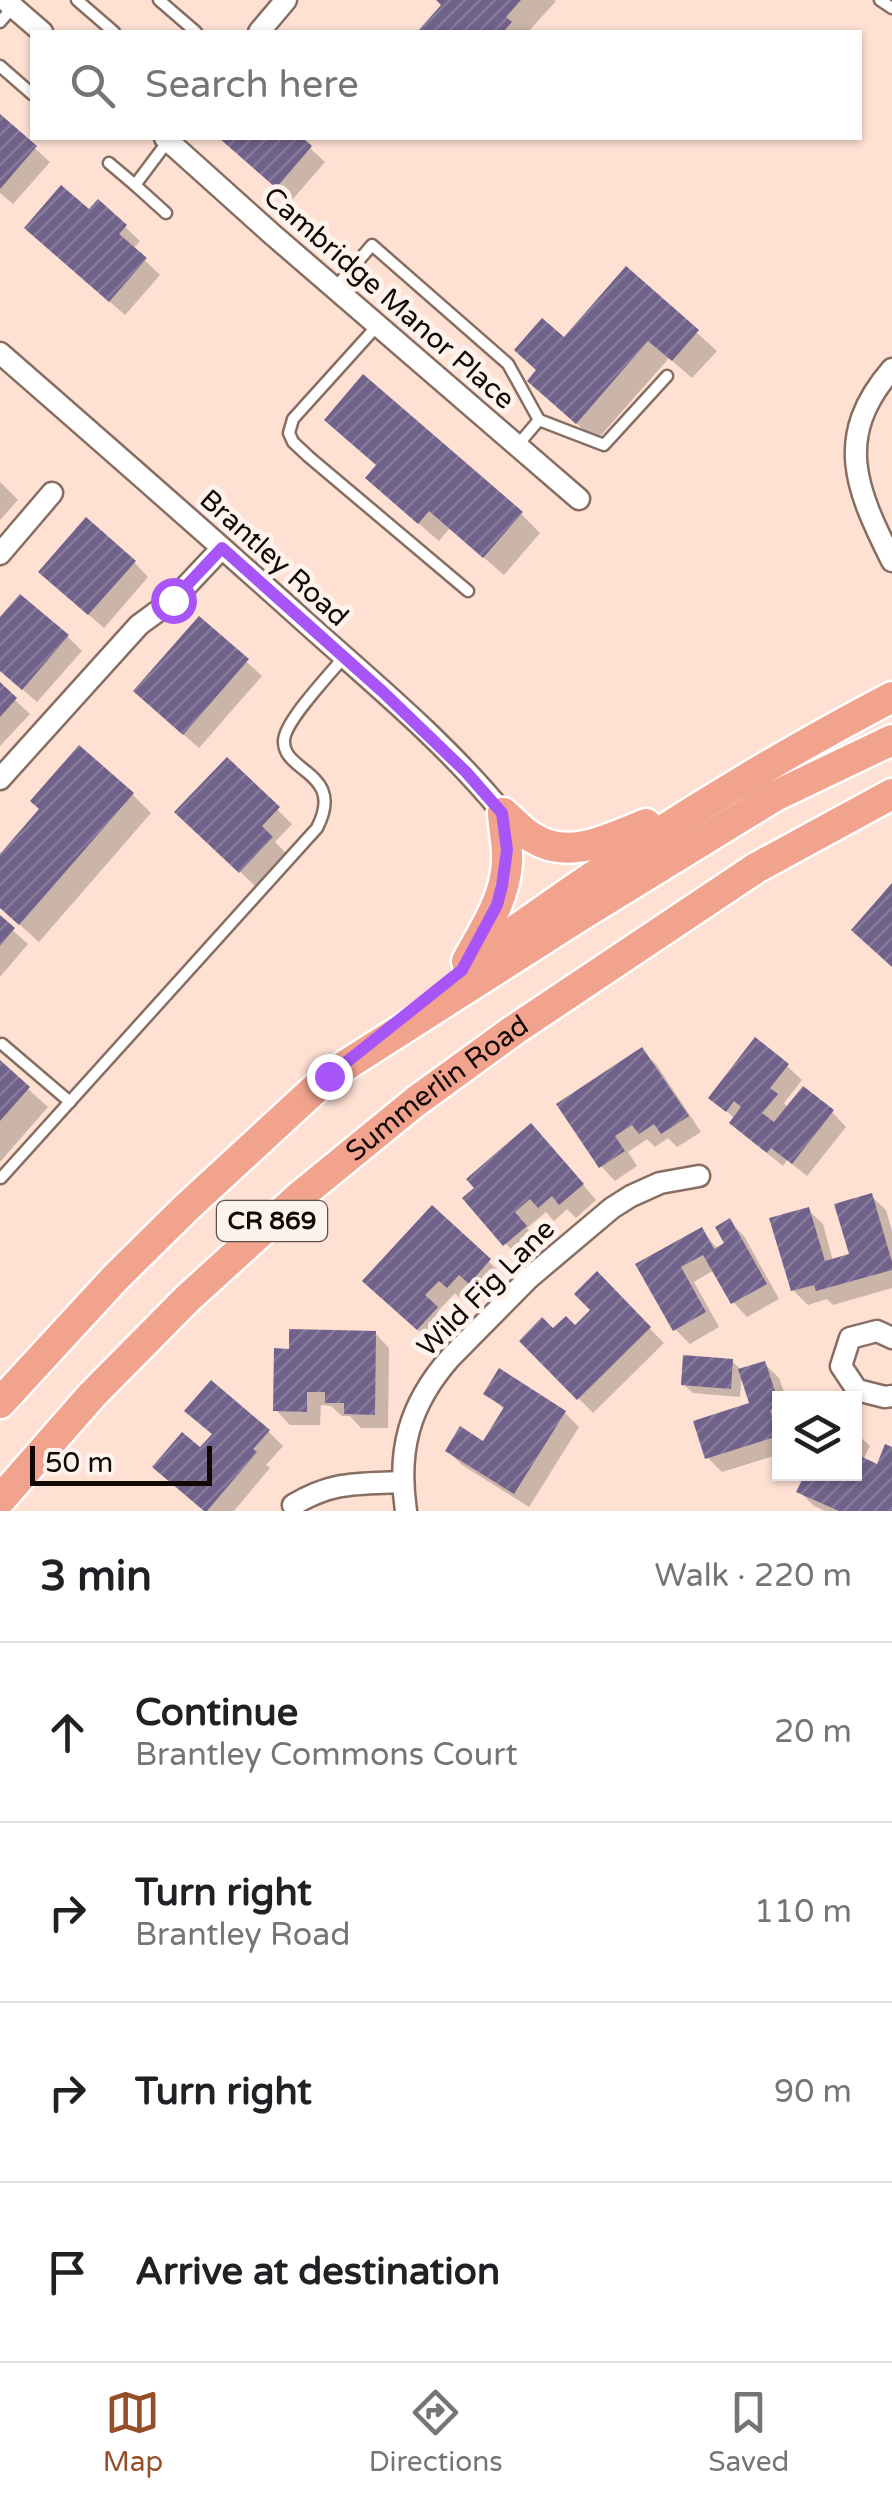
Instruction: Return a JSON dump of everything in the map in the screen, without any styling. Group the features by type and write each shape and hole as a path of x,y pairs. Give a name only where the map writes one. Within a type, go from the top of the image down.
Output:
{"main road":[{"path":"329,1076 551,903 700,804 890,696"},
{"name":"CR 869","path":"0,1403 116,1277 329,1076 775,796 892,740"},
{"name":"Summerlin Road","path":"0,1500 92,1396 187,1299 300,1196 414,1102 581,984 756,868 892,794"},
{"path":"502,813 534,839 567,850 582,848 700,804"},
{"path":"462,970 497,905 502,886 507,850 502,813"},
{"path":"581,984 730,896 892,815"}],"street":[{"path":"260,30 283,1"},
{"path":"6,10 39,30"},
{"name":"Cambridge Manor Place","path":"170,140 580,499"},
{"name":"Brantley Road","path":"0,353 344,657 466,772 502,813"},
{"path":"892,369 868,400 858,430 854,463 872,522 892,560"},
{"path":"0,554 52,494"},
{"path":"0,778 138,625 173,600 222,548"},
{"name":"Wild Fig Lane","path":"406,1511 402,1467 407,1435 438,1372 485,1320 612,1208 660,1183 699,1176"},
{"path":"892,1338 877,1331 850,1338 841,1366 856,1390 892,1396"},
{"path":"293,1504 331,1487 402,1482"}],"lane":[{"path":"77,0 112,30"},
{"path":"158,0 194,30"},
{"path":"880,0 892,8"},
{"path":"0,66 30,92"},
{"path":"135,185 167,140"},
{"path":"109,163 166,213"},
{"path":"335,288 372,246 508,364 540,420 604,444 667,376"},
{"path":"378,325 293,420 289,434 309,457 468,591"},
{"path":"517,446 540,420"},
{"path":"1,1178 317,828 326,810 325,795 313,777 288,754 284,743 288,726 344,657"},
{"path":"2,1044 70,1102"}],"building":[{"path":"436,0 521,0 506,17 512,22 505,30 419,30 441,5"},
{"path":"0,114 37,146 0,189"},
{"path":"221,140 305,140 312,146 276,188"},
{"path":"61,185 89,209 98,199 127,225 119,234 147,258 109,302 24,228"},
{"path":"626,266 699,330 672,361 648,341 576,424 527,381 536,370 514,350 542,318 564,337"},
{"path":"363,374 523,512 483,558 429,511 418,524 365,478 376,465 324,420"},
{"path":"86,517 136,561 88,615 38,572"},
{"path":"20,594 69,635 22,690 0,671 0,617"},
{"path":"199,616 249,659 183,735 133,691"},
{"path":"0,682 17,698 0,717"},
{"path":"79,745 134,793 19,925 0,908 0,854 39,809 30,801"},
{"path":"227,757 280,807 262,826 273,837 239,873 174,812"},
{"path":"892,883 892,967 851,930"},
{"path":"0,915 15,928 0,946"},
{"path":"755,1037 789,1064 770,1088 778,1094 762,1113 774,1122 803,1086 834,1110 792,1164 771,1148 767,1153 729,1123 741,1107 734,1101 726,1112 708,1098"},
{"path":"642,1047 689,1116 661,1134 654,1124 639,1134 632,1125 615,1136 625,1151 599,1168 556,1104"},
{"path":"0,1060 30,1087 0,1121"},
{"path":"531,1123 584,1184 559,1205 552,1196 538,1208 530,1199 515,1212 527,1226 503,1246 462,1198 474,1188 466,1179"},
{"path":"872,1193 892,1270 816,1291 814,1285 791,1291 769,1218 809,1207 825,1261 849,1254 834,1204"},
{"path":"432,1205 491,1259 469,1284 459,1275 447,1288 439,1281 425,1295 438,1307 417,1330 362,1281"},
{"path":"730,1218 767,1284 731,1304 703,1255 681,1267 706,1312 673,1331 635,1264 702,1227 714,1249 724,1243 715,1227"},
{"path":"597,1271 651,1327 577,1400 519,1341 542,1317 553,1328 566,1316 575,1325 590,1310 574,1294"},
{"path":"289,1329 376,1331 375,1415 344,1414 344,1403 325,1403 325,1392 307,1392 307,1412 273,1411 274,1348 289,1349"},
{"path":"683,1355 733,1359 731,1389 681,1385"},
{"path":"765,1361 775,1391 770,1410 772,1438 705,1459 693,1421 749,1403 738,1369"},
{"path":"499,1368 566,1411 514,1494 445,1451 460,1426 483,1441 504,1407 483,1394"},
{"path":"211,1380 270,1430 253,1449 257,1452 204,1511 152,1467 182,1432 200,1447 212,1434 184,1411"},
{"path":"885,1444 892,1447 892,1511 839,1511 796,1492 802,1481 862,1481 862,1457 877,1464"}],"route":[{"path":"173,600 222,548 383,692 466,772 502,813 507,850 502,886 497,905 462,970 329,1076"}]}
